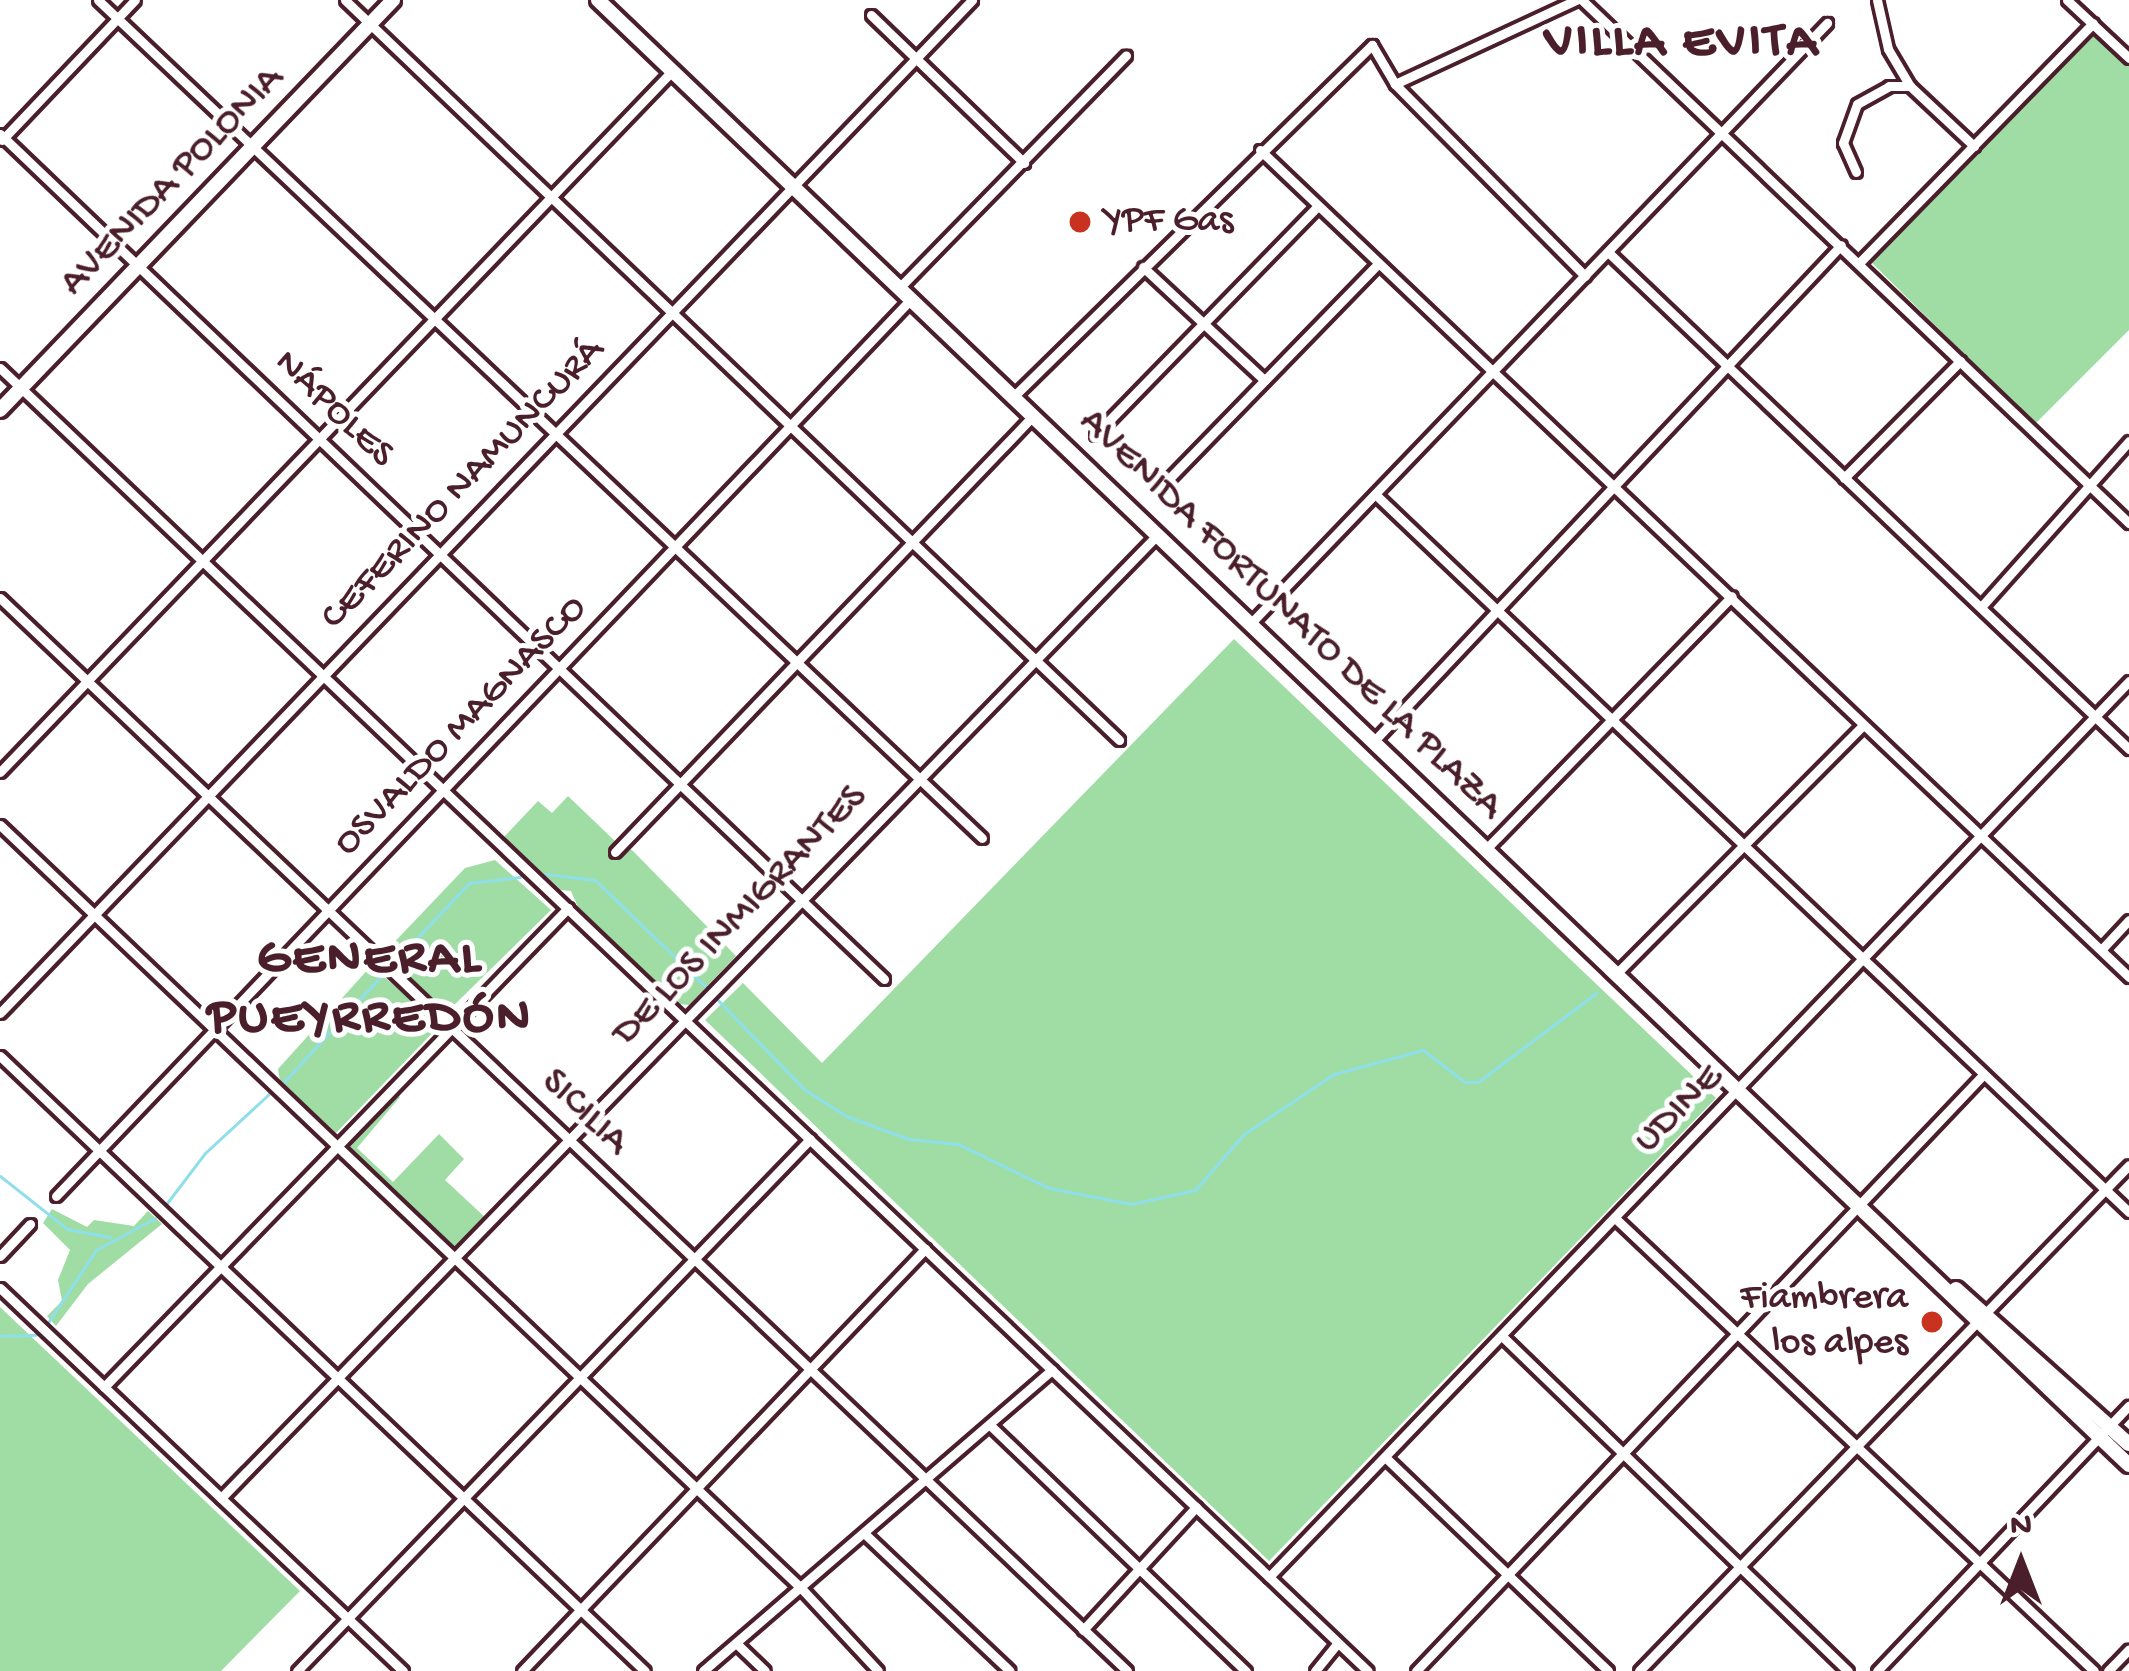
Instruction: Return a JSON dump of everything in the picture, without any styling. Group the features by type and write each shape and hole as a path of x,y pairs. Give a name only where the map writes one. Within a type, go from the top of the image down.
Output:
{"main road":[{"name":"AVENIDA POLONIA","path":"0,410 393,0"},
{"name":"AVENIDA FORTUNATO DE LA PLAZA","path":"598,0 1859,1205 2104,1431 2129,1465"},
{"name":"AVENIDA FORTUNATO DE LA PLAZA","path":"2104,1431 2129,1444"}],"street":[{"path":"98,0 982,838"},
{"path":"1,138 135,0"},
{"path":"345,0 1119,740"},
{"name":"CEFERINO NAMUNCURÁ","path":"0,1013 972,0"},
{"path":"1396,84 1580,0 2129,523"},
{"path":"1877,0 1888,49 1910,86 1974,146"},
{"path":"2067,0 2129,58"},
{"path":"871,15 1024,163"},
{"path":"1250,623 1827,23"},
{"path":"1859,263 2093,23"},
{"path":"1013,397 1372,45 1396,84 1586,276"},
{"path":"899,288 1126,56"},
{"path":"0,772 672,71"},
{"path":"1856,172 1843,143 1857,104 1889,86 1910,86"},
{"name":"NÁPOLES","path":"1,138 884,979"},
{"path":"1260,150 2129,977"},
{"path":"1095,435 1317,207"},
{"path":"1374,741 1840,245"},
{"path":"1609,253 2129,749"},
{"path":"1159,489 1378,266"},
{"path":"1143,267 1264,380"},
{"name":"OSVALDO MAGNASCO","path":"56,1196 911,299"},
{"path":"1844,478 1960,361"},
{"path":"0,368 1368,1671"},
{"path":"615,852 1033,416"},
{"path":"1982,606 2129,441"},
{"path":"1375,494 2129,1212"},
{"name":"DE LOS INMIGRANTES","path":"221,1498 1033,657 1158,534"},
{"path":"1487,848 1732,596"},
{"name":"SICILIA","path":"0,598 1127,1671"},
{"name":"UDINE","path":"1270,1577 1741,1092 2129,681"},
{"path":"1617,973 1864,725"},
{"path":"0,825 801,1588 878,1671"},
{"path":"104,1387 568,908"},
{"path":"2101,950 2129,920"},
{"path":"0,1056 645,1671"},
{"path":"1416,1671 1982,1076"},
{"path":"297,1671 810,1139"},
{"path":"1639,1671 2129,1165"},
{"path":"1616,1218 2094,1671"},
{"path":"0,1256 30,1224"},
{"path":"522,1671 926,1249"},
{"path":"0,1288 403,1671"},
{"path":"1504,1338 1849,1671"},
{"path":"703,1671 1052,1370"},
{"path":"1877,1671 2129,1405"},
{"path":"991,1426 1246,1671"},
{"path":"1385,1457 1608,1671"},
{"path":"1083,1630 1196,1508"},
{"path":"865,1534 1010,1671"},
{"path":"736,1643 765,1671"},
{"path":"1315,1671 1338,1643"},
{"path":"2108,1671 2129,1649"}],"green space":[{"path":"2092,30 2129,66 2129,330 2035,424 1870,261"},
{"path":"1234,639 1716,1098 1269,1561 705,1020 743,983 822,1063"},
{"path":"568,796 616,842 609,852 616,858 627,847 633,851 736,956 689,1005 679,1004 580,912 571,891 561,890 504,837 538,801 552,813"},
{"path":"495,860 551,910 447,1012 384,953 465,868"},
{"path":"371,966 441,1024 336,1133 280,1081 278,1069"},
{"path":"394,1091 400,1097 357,1148 393,1182 439,1134 464,1159 445,1180 487,1219 457,1249 346,1146"},
{"path":"52,1209 87,1227 94,1220 134,1226 148,1211 162,1224 88,1284 56,1326 47,1316 62,1301 58,1280 70,1250 43,1223"},
{"path":"0,1307 300,1591 221,1671 0,1671"}],"waterway":[{"path":"546,874 595,880 705,986"},
{"path":"395,961 469,883 520,877"},
{"path":"283,1083 383,974"},
{"path":"716,998 804,1089 846,1116 909,1139 958,1144 1049,1188 1131,1204 1195,1190 1244,1134 1334,1074 1423,1050 1465,1082 1478,1082 1596,993"},
{"path":"167,1203 205,1153 269,1094"},
{"path":"0,1176 67,1229 110,1237"},
{"path":"47,1324 96,1250 155,1218"},
{"path":"0,1336 36,1335"}],"place":[{"name":"YPF Gas","path":"1080,222"},
{"name":"Fiambrera los alpes","path":"1932,1322"}],"district":[{"name":"VILLA EVITA","path":"1682,44"},
{"name":"GENERAL PUEYRREDÓN","path":"370,991"}]}
